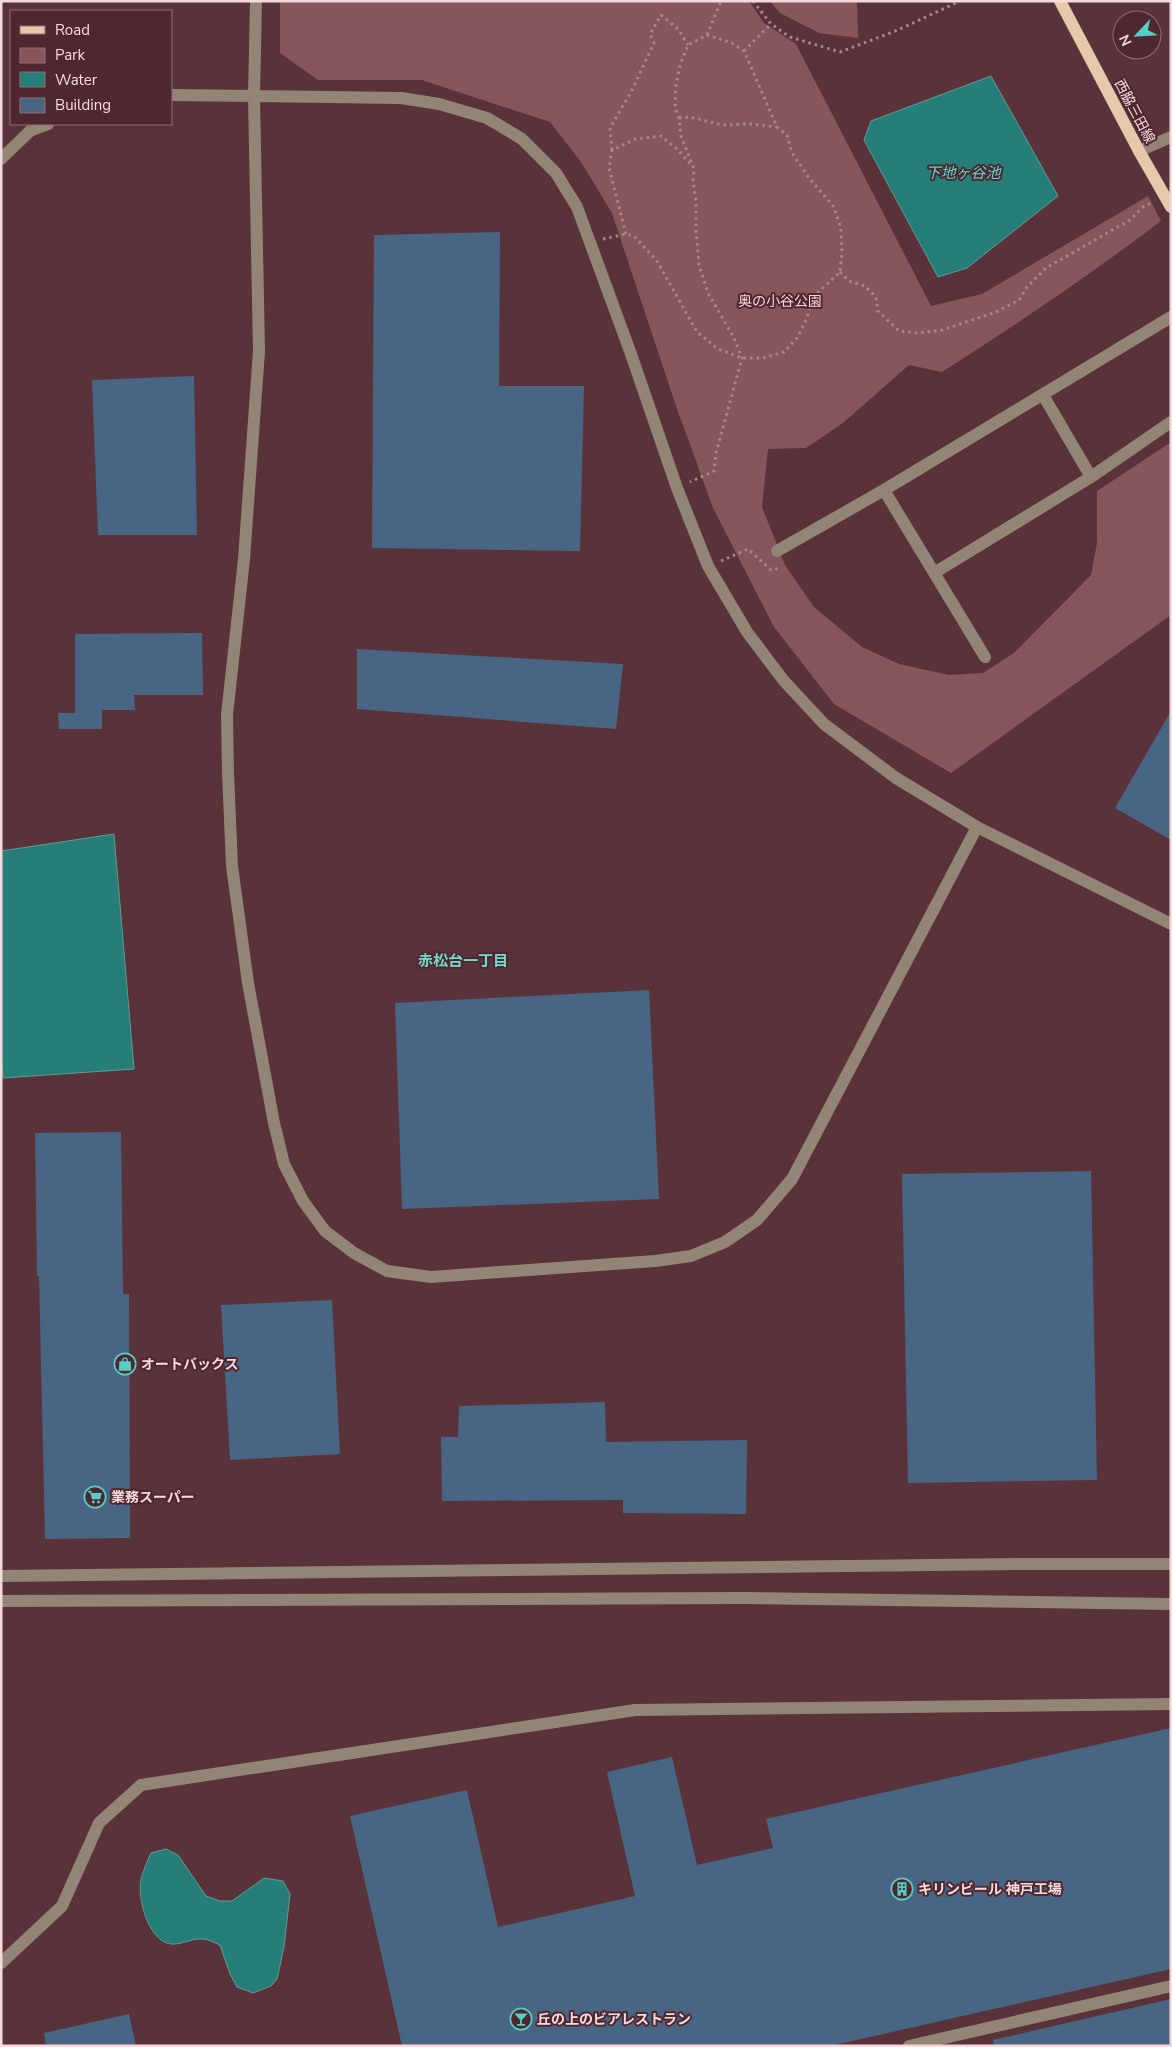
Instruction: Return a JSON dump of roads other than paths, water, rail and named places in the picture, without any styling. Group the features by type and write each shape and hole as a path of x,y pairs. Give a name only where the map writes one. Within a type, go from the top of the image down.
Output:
{"main road":[{"name":"西脇三田線","path":"1060,1 1168,202"}],"street":[{"path":"256,1 254,97 259,351 244,559 227,715 232,866 248,983 274,1123 284,1164 303,1201 325,1231 354,1253 387,1271 431,1277 654,1261 691,1256 725,1242 756,1220 792,1179 977,827"},
{"path":"172,95 401,98 439,104 487,118 522,139 556,173 577,207 677,488 708,566 747,632 784,681 824,724 896,778 977,827 1171,924"},
{"path":"1,160 30,131 45,125"},
{"path":"1139,151 1171,136"},
{"path":"777,550 884,490 1171,317"},
{"path":"1043,395 1092,477"},
{"path":"934,573 1092,477 1171,422"},
{"path":"884,490 985,657"},
{"path":"1,1576 1004,1564 1171,1564"},
{"path":"1,1601 743,1598 1171,1604"},
{"path":"1,1963 62,1906 100,1823 141,1785 634,1710 1171,1704"},
{"path":"909,2046 1171,1986"}],"water":[{"name":"下地ヶ谷池","path":"991,76 1058,196 967,268 938,277 864,140 871,121"},
{"path":"114,834 134,1069 3,1078 1,1054 1,851"},
{"path":"166,1849 178,1855 206,1896 220,1901 232,1901 264,1878 283,1881 290,1894 284,1947 277,1979 271,1986 253,1993 237,1987 230,1974 220,1945 209,1940 202,1939 171,1944 163,1941 156,1935 146,1918 140,1887 141,1879 151,1853"}],"place":[{"name":"オートバックス","path":"125,1364"},
{"name":"業務スーパー","path":"95,1497"},
{"name":"キリンビール 神戸工場","path":"902,1889"},
{"name":"丘の上のビアレストラン","path":"521,2019"}],"district":[{"name":"赤松台一丁目","path":"463,961"}],"park label":[{"name":"奥の小谷公園","path":"780,301"}]}
